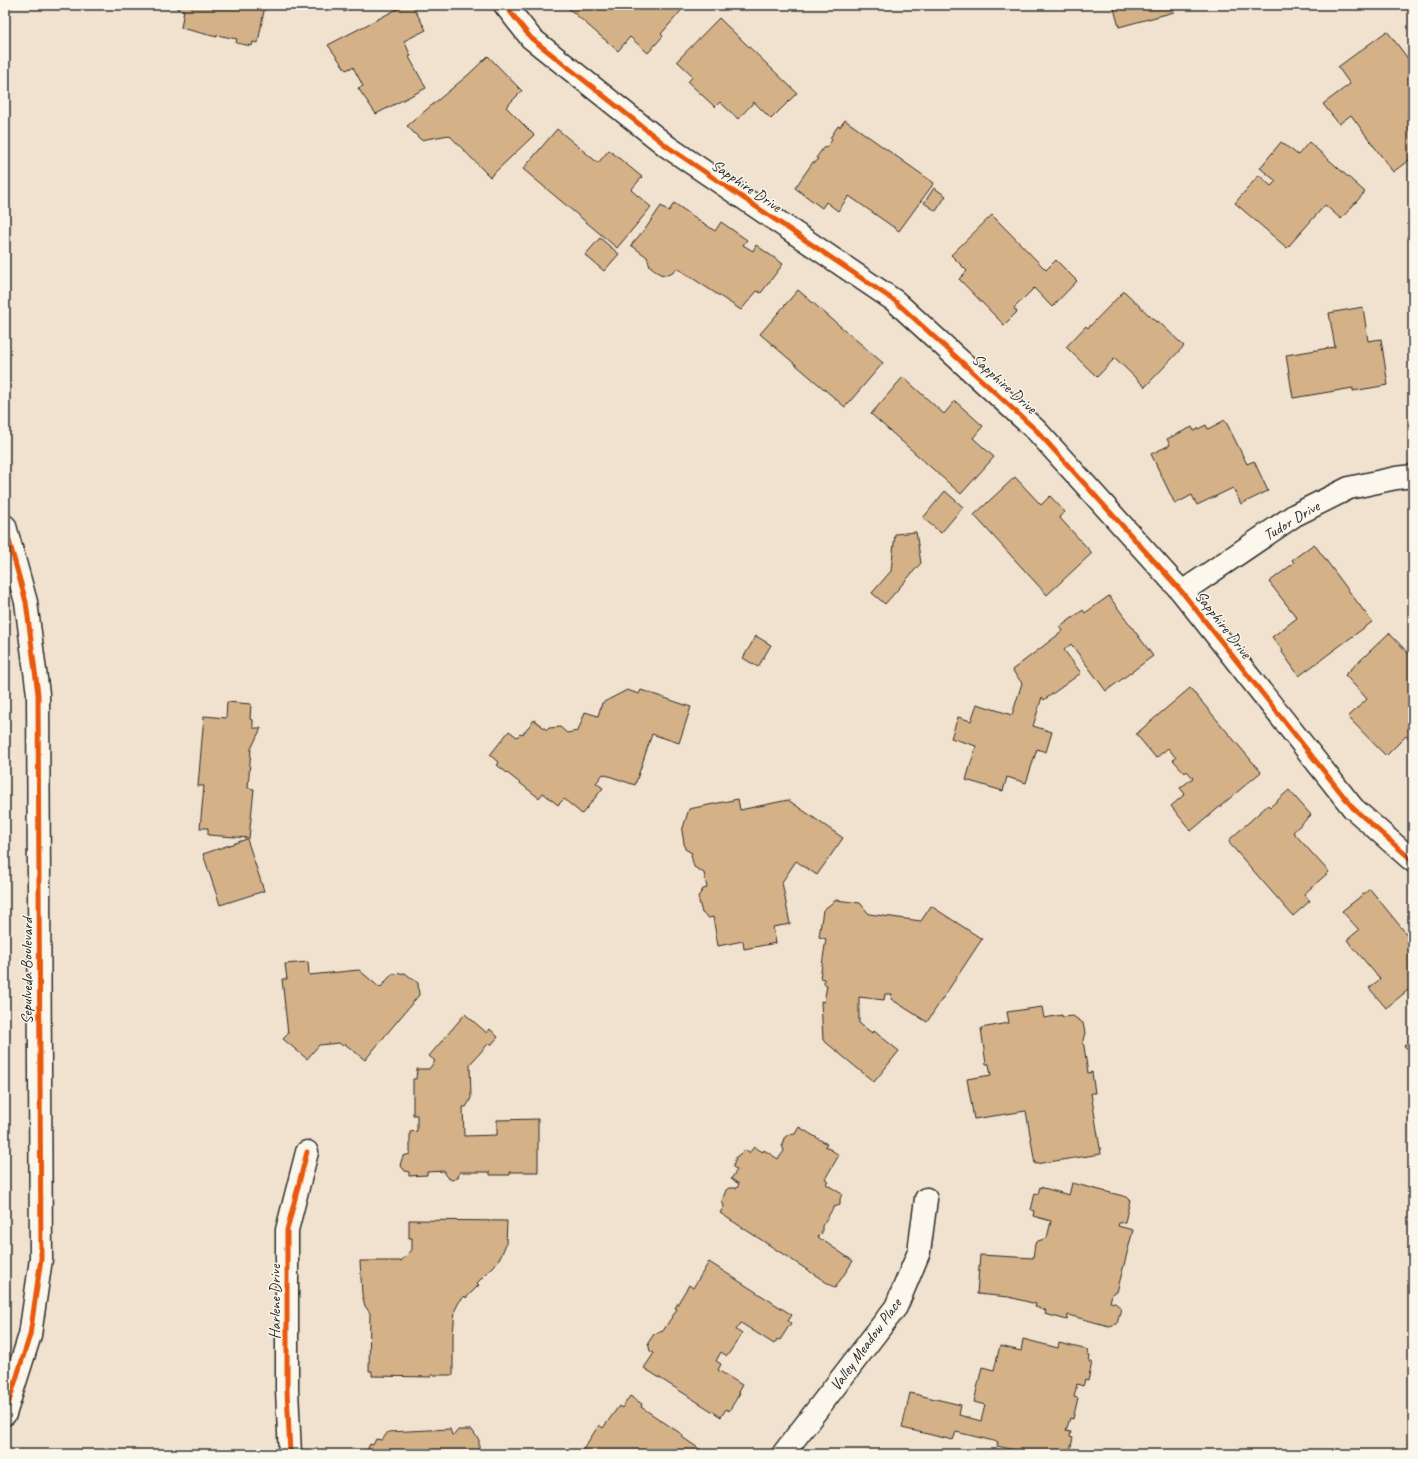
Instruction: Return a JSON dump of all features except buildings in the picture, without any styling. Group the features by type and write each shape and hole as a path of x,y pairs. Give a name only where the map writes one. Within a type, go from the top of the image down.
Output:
{"street":[{"name":"Sapphire Drive","path":"505,5 531,38 668,147 895,301 1038,431 1182,592 1353,808 1413,861"},
{"name":"Tudor Drive","path":"1182,592 1294,515 1349,488 1413,476"},
{"name":"Sepulveda Boulevard","path":"5,526 26,602 38,694 41,1259 30,1335 5,1414"},
{"name":"Harlene Drive","path":"290,1454 287,1390 287,1230 307,1152"},
{"name":"Valley Meadow Place","path":"783,1454 896,1307 919,1252 926,1199"}],"cycle path":[{"path":"505,5 531,38 668,147 895,301 1037,431 1182,592 1353,808 1413,861"},
{"path":"5,526 26,602 38,694 41,1259 30,1335 5,1414"},
{"path":"290,1454 287,1390 287,1230 307,1152"}]}
